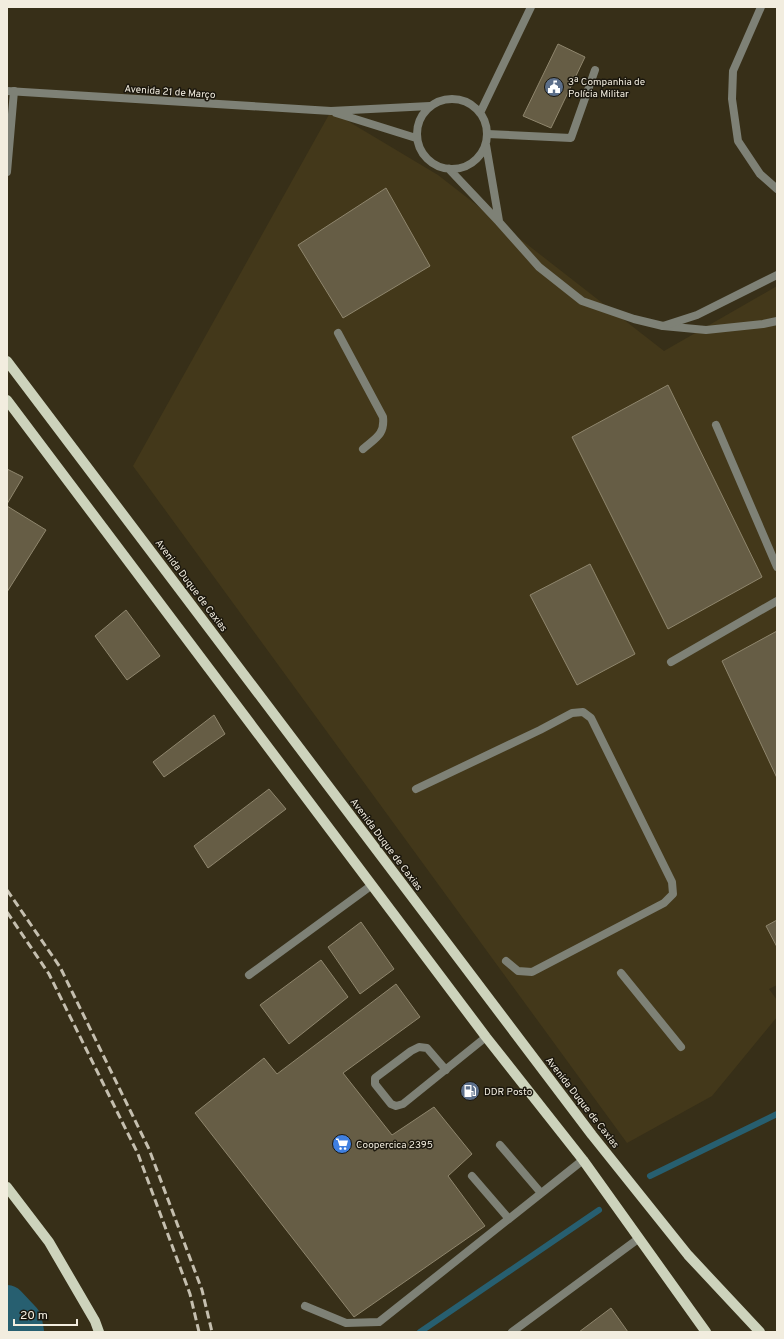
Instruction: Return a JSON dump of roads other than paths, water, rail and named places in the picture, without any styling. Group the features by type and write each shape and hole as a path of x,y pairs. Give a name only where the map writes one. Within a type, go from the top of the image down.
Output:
{"main road":[{"name":"Avenida Duque de Caxias","path":"7,360 592,1135 688,1255 760,1332"},
{"path":"7,400 486,1037 583,1160 638,1239 706,1332"},
{"path":"7,1186 49,1242 95,1322 99,1332"}],"street":[{"path":"480,113 531,7"},
{"path":"761,7 733,71 732,99 738,140 760,174 777,189"},
{"path":"487,134 571,138 595,70"},
{"path":"7,172 11,91"},
{"name":"Avenida 21 de Março","path":"11,91 331,111 430,106"},
{"path":"486,145 481,155 472,164 462,168 449,169 437,167 427,160 420,150 416,138 417,126 422,115 430,106 440,101 451,99 462,100 472,105 480,113 485,123 487,134 486,145 499,222"},
{"name":"Avenida 21 de Março","path":"331,111 416,138"},
{"path":"449,169 539,267 582,301 634,319 663,326 706,330 763,324 777,321"},
{"path":"663,326 697,315 777,275"},
{"path":"338,333 383,417 384,427 381,434 363,449"},
{"path":"716,425 777,567"},
{"path":"671,662 777,601"},
{"path":"416,789 540,730 572,713 583,712 591,718 672,882 673,894 664,903 532,972 518,971 506,961"},
{"path":"249,974 372,885"},
{"path":"621,973 682,1047"},
{"path":"446,1070 426,1048 419,1047 381,1072 375,1078 375,1084 391,1104 396,1106 403,1104 446,1070 486,1037"},
{"path":"500,1146 541,1193"},
{"path":"305,1306 346,1323 378,1322 583,1160"},
{"path":"472,1176 509,1219"},
{"path":"512,1332 638,1239"}],"waterway":[{"path":"650,1176 777,1114"},
{"path":"420,1332 599,1210"},
{"path":"7,1304 23,1321 25,1332"}],"railway":[{"path":"7,890 60,967 149,1149 202,1290 212,1332"},
{"path":"7,912 49,974 138,1154 190,1294 199,1332"}],"place":[{"name":"3ª Companhia de Polícia Militar","path":"554,87"},
{"name":"DDR Posto","path":"470,1091"},
{"name":"Coopercica 2395","path":"342,1144"}]}
